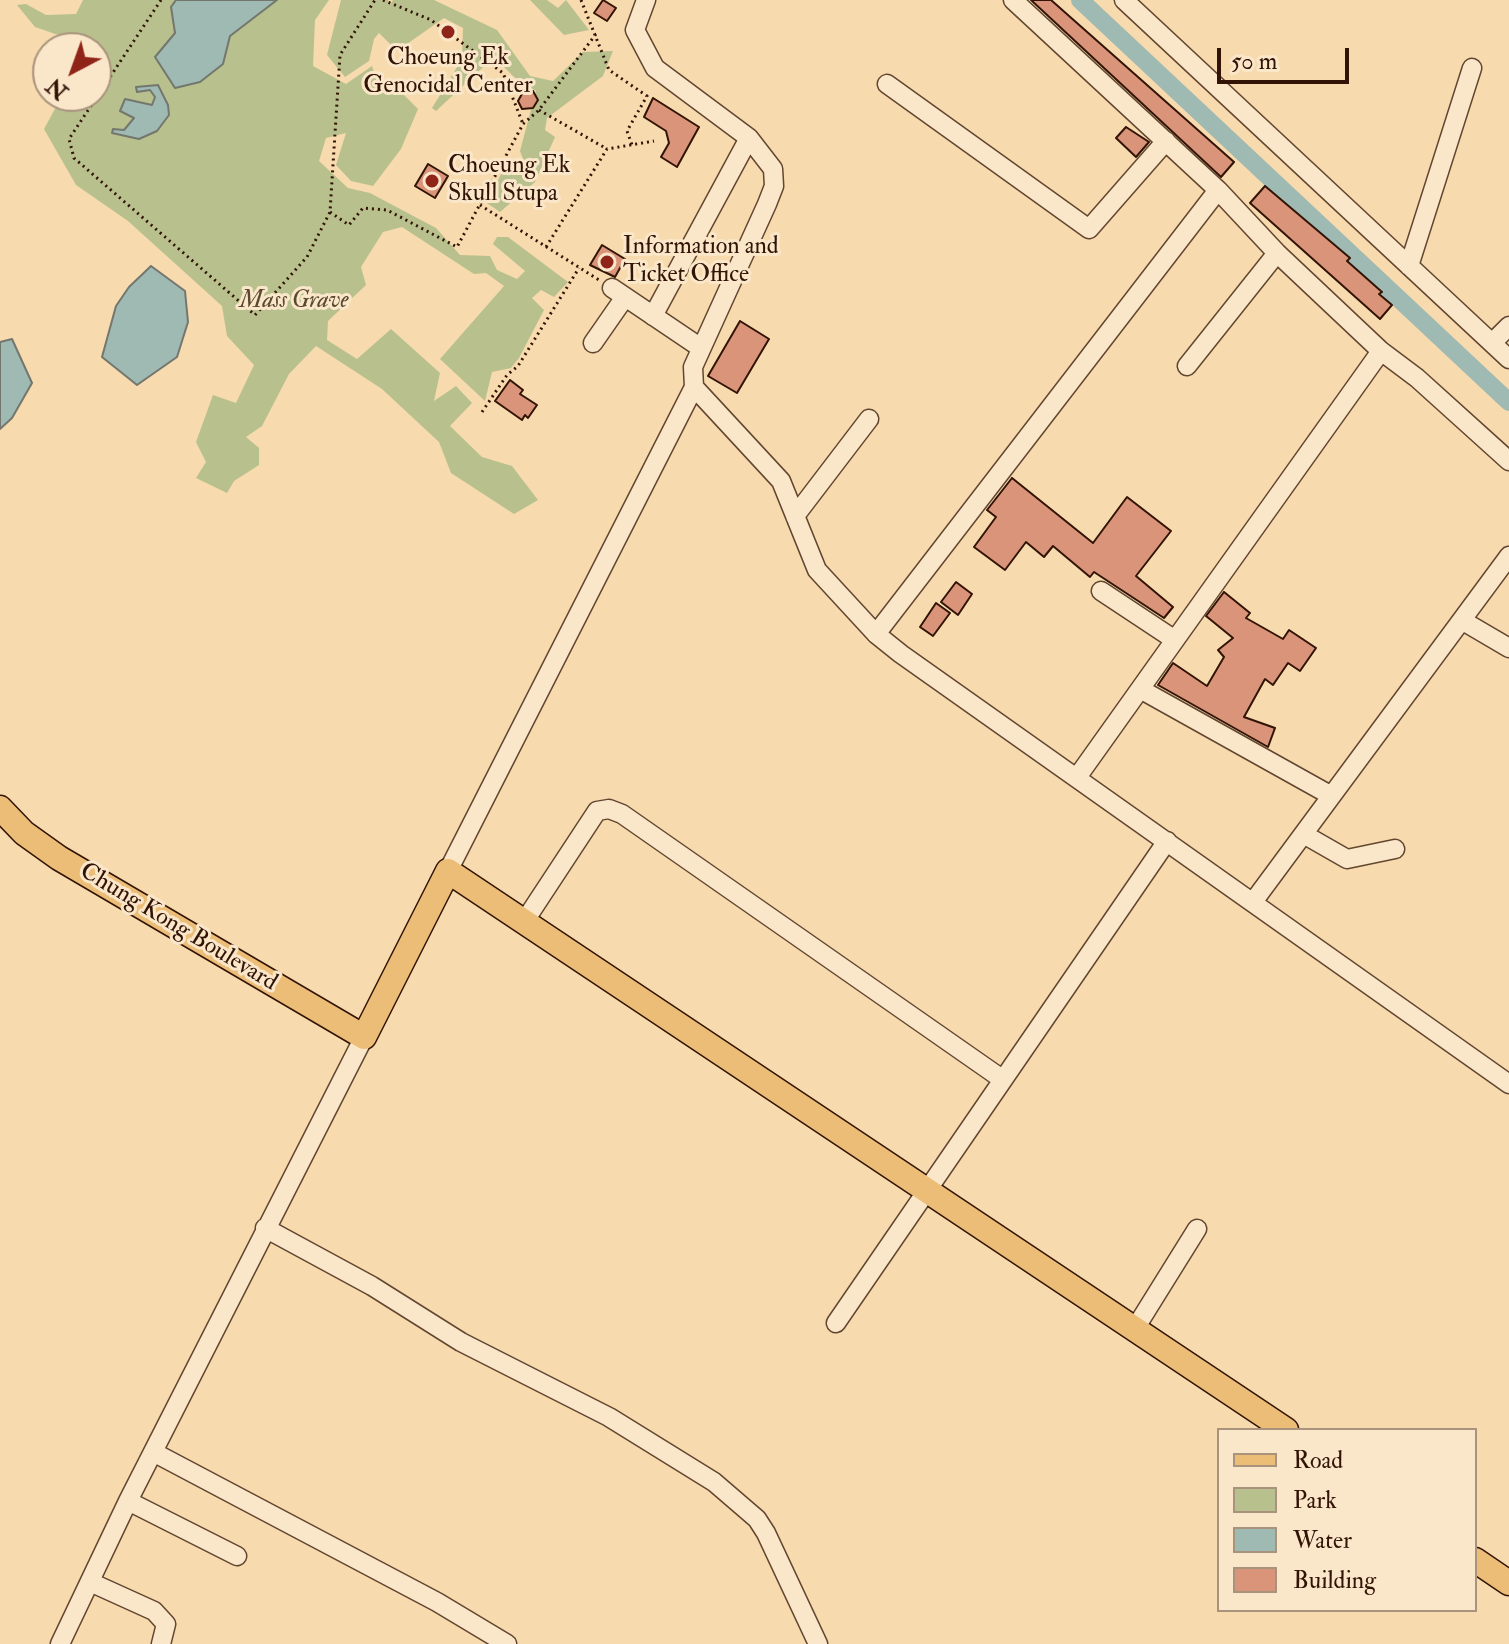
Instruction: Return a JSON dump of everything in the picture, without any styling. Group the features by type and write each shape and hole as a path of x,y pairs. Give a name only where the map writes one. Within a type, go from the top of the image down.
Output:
{"main road":[{"name":"Chung Kong Boulevard","path":"0,808 24,833 59,858 364,1037"},
{"path":"364,1037 448,871 1136,1327 1283,1428"},
{"path":"1477,1561 1509,1583"}],"street":[{"path":"448,871 694,387 693,367 774,186 773,169 749,138 655,68 635,30 646,0"},
{"path":"1013,0 1218,190 1277,253 1381,351 1417,378 1509,461"},
{"path":"1124,0 1509,359"},
{"path":"1409,266 1472,68"},
{"path":"887,84 1089,229 1166,141"},
{"path":"653,316 749,138"},
{"path":"876,634 1218,190"},
{"path":"1187,366 1277,253"},
{"path":"593,343 618,293 701,348"},
{"path":"1492,343 1509,326"},
{"path":"1078,776 1381,351"},
{"path":"694,387 781,481 817,570 876,634 1509,1084"},
{"path":"795,516 869,419"},
{"path":"1253,902 1509,556"},
{"path":"1101,591 1175,640"},
{"path":"1463,621 1509,648"},
{"path":"1140,689 1330,795"},
{"path":"524,922 597,811 609,809 635,823 1002,1079"},
{"path":"1305,835 1347,859 1395,849"},
{"path":"836,1323 1167,841"},
{"path":"60,1644 128,1501 364,1037"},
{"path":"265,1228 372,1286 461,1342 609,1417 714,1482 757,1519 775,1547 818,1644"},
{"path":"1136,1327 1197,1229"},
{"path":"153,1452 437,1602 507,1644"},
{"path":"128,1501 237,1556"},
{"path":"90,1582 154,1611 166,1624 161,1644"}],"path":[{"path":"161,0 69,139 74,158 255,315 307,257 330,212 340,55 375,0"},
{"path":"383,0 431,20 503,73 523,124"},
{"path":"581,0 609,70 647,96 627,131 632,145"},
{"path":"330,212 349,225 363,208 387,210 457,247 523,124 539,110 596,34"},
{"path":"539,110 607,149 654,141"},
{"path":"546,247 607,149"},
{"path":"480,205 618,293"},
{"path":"482,412 507,375 518,366 579,268"}],"green space":[{"name":"Mass Grave","path":"83,0 176,0 171,7 175,33 230,36 277,0 329,0 315,20 313,66 346,84 372,66 377,82 401,92 418,109 401,149 373,186 351,181 336,165 346,133 326,138 319,161 348,188 370,193 436,228 460,255 490,256 497,270 517,279 525,271 493,244 497,237 508,237 568,282 554,297 541,290 532,298 544,310 511,368 492,372 485,401 440,359 504,286 486,273 474,274 402,227 383,232 361,267 366,285 328,321 327,340 357,359 391,329 440,373 434,401 456,386 472,403 450,426 482,457 512,466 538,500 514,514 451,473 439,442 382,389 316,346 289,374 262,426 246,437 259,448 259,465 234,481 227,493 196,478 206,462 196,442 213,395 236,403 254,365 227,336 222,306 128,221 76,185 44,129 53,112 112,112 112,32 50,32 35,27 17,5 26,4 46,15 76,14","holes":["155,97 168,116 140,139 114,129 124,130 152,106"]},
{"path":"341,0 388,0 390,5 393,0 434,0 497,30 530,76 553,81 583,52 613,51 603,76 547,118 545,130 555,137 535,182 500,212 487,203 501,174 510,173 523,159 520,151 536,91 514,77 494,57 436,111 432,108 462,59 463,28 444,18 397,51 379,33 374,39 369,61 345,77 327,55"},
{"path":"530,0 547,0 558,8 566,0 589,30 564,35"}],"water":[{"path":"176,0 277,0 230,36 223,64 200,82 175,88 155,57 175,33 171,7"},
{"path":"158,85 168,105 169,115 157,131 139,139 112,133 113,129 124,130 134,118 120,111 125,99 152,105 155,97 150,90 137,92 136,87"},
{"path":"151,266 185,291 188,322 177,357 137,385 102,357 116,306 129,287"},
{"path":"12,339 32,383 12,418 0,429 0,342"}],"building":[{"path":"603,0 616,8 607,21 594,13"},
{"path":"1031,0 1051,0 1234,162 1221,177"},
{"path":"533,91 538,100 533,108 522,109 518,101 523,92"},
{"path":"653,98 699,127 677,167 661,157 669,143 666,131 644,117"},
{"path":"1126,127 1149,142 1136,157 1116,138"},
{"name":"Choeung Ek Skull Stupa","path":"428,164 448,176 435,198 415,186"},
{"path":"1265,186 1350,258 1347,261 1382,292 1379,294 1392,305 1380,319 1250,203"},
{"name":"Information and Ticket Office","path":"602,245 625,259 615,277 590,265"},
{"path":"740,321 769,339 737,393 708,376"},
{"path":"510,380 523,390 520,394 537,405 528,418 525,415 522,420 495,401"},
{"path":"1012,478 1093,543 1127,497 1171,531 1136,576 1173,607 1164,618 1094,572 1090,577 1053,546 1044,557 1026,542 1005,570 974,547 996,517 987,510"},
{"path":"956,582 972,594 958,615 941,602"},
{"path":"1224,592 1250,613 1246,618 1283,639 1289,630 1316,648 1300,671 1288,663 1273,685 1265,679 1244,717 1275,728 1268,747 1158,685 1173,663 1207,686 1224,657 1218,650 1233,638 1206,616"},
{"path":"936,603 950,613 933,636 920,627"}],"waterway":[{"path":"1080,0 1509,402"}],"place":[{"name":"Choeung Ek Genocidal Center","path":"448,32"},
{"name":"Choeung Ek Skull Stupa","path":"432,181"},
{"name":"Information and Ticket Office","path":"607,262"}]}
